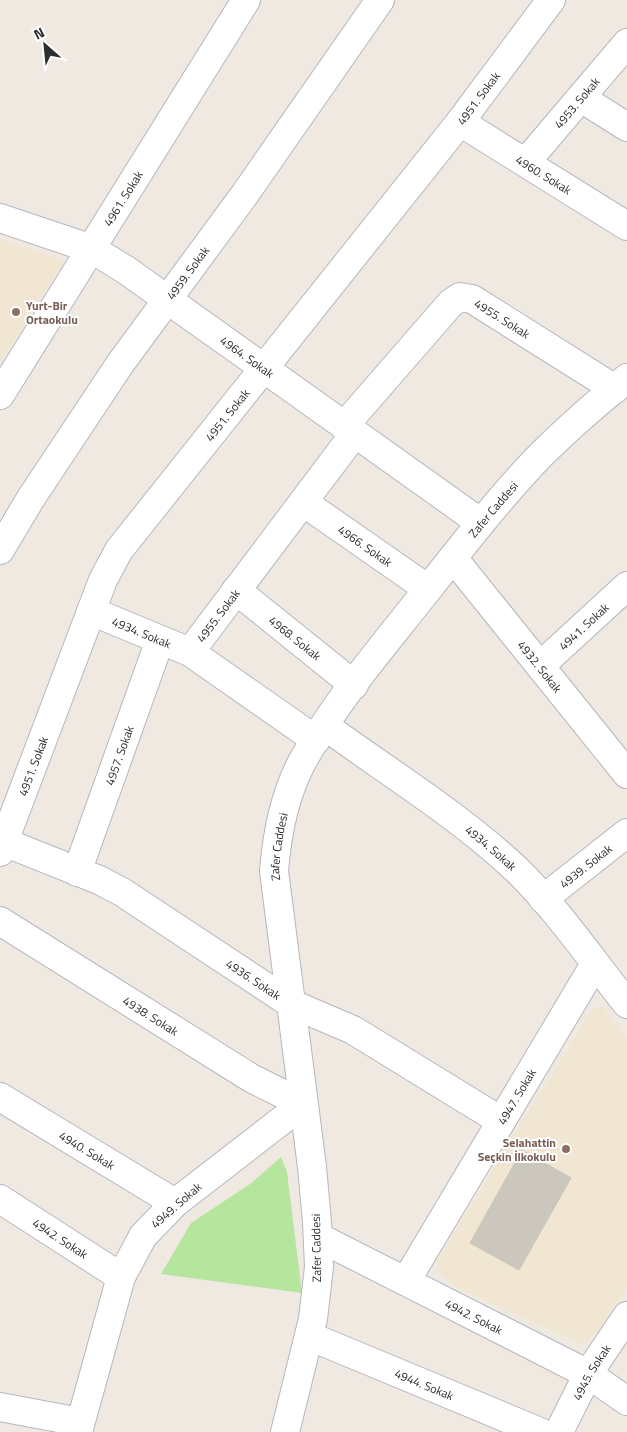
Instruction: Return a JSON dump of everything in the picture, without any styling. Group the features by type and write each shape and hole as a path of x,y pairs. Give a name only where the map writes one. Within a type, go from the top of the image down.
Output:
{"street":[{"name":"4961. Sokak","path":"0,395 246,0"},
{"name":"4959. Sokak","path":"0,550 31,498 120,364 246,194 380,0"},
{"name":"4951. Sokak","path":"2,847 103,580 119,550 460,122 551,0"},
{"name":"4953. Sokak","path":"526,162 627,43"},
{"path":"580,98 627,127"},
{"name":"4960. Sokak","path":"460,122 627,226"},
{"name":"4964. Sokak","path":"0,218 92,249 167,300 481,524"},
{"name":"4955. Sokak","path":"190,652 303,502 349,430 451,303 460,297 472,299 621,384"},
{"name":"Zafer Caddesi","path":"285,1432 310,1336 319,1267 318,1237 303,1104 274,871 277,834 286,799 302,763 320,733 354,685 453,558 535,462 578,420 621,384"},
{"name":"4966. Sokak","path":"303,502 428,589"},
{"name":"4932. Sokak","path":"453,558 627,774"},
{"name":"4941. Sokak","path":"540,666 627,586"},
{"name":"4968. Sokak","path":"236,590 354,685"},
{"name":"4934. Sokak","path":"91,611 190,652 320,733 490,846 517,870 543,899 627,1004"},
{"name":"4957. Sokak","path":"77,872 160,640"},
{"name":"4939. Sokak","path":"543,899 627,834"},
{"name":"4936. Sokak","path":"2,847 77,872 122,892 290,1003 353,1030 502,1121"},
{"name":"4938. Sokak","path":"0,921 251,1078 303,1104"},
{"name":"4947. Sokak","path":"406,1282 595,964"},
{"name":"4940. Sokak","path":"0,1097 175,1203"},
{"name":"4949. Sokak","path":"79,1427 121,1276 143,1236 175,1203 303,1104"},
{"name":"4942. Sokak","path":"0,1199 121,1276"},
{"name":"4942. Sokak","path":"318,1237 588,1374 627,1401"},
{"name":"4945. Sokak","path":"559,1432 588,1374 627,1316"},
{"name":"4944. Sokak","path":"310,1336 540,1432"},
{"path":"0,1407 79,1427"}],"shaded area":[{"name":"Yurt-Bir Ortaokulu","path":"0,239 64,261 0,363"},
{"name":"Selahattin Seçkin İlkokulu","path":"602,1007 627,1037 627,1288 598,1332 580,1344 453,1285 441,1275 437,1261 592,1009"}],"green space":[{"path":"281,1157 287,1172 302,1293 161,1274 191,1223 250,1184"}],"building":[{"path":"522,1150 571,1178 519,1270 470,1243"}],"place":[{"name":"Yurt-Bir Ortaokulu","path":"16,312"},
{"name":"Selahattin Seçkin İlkokulu","path":"566,1149"}]}
